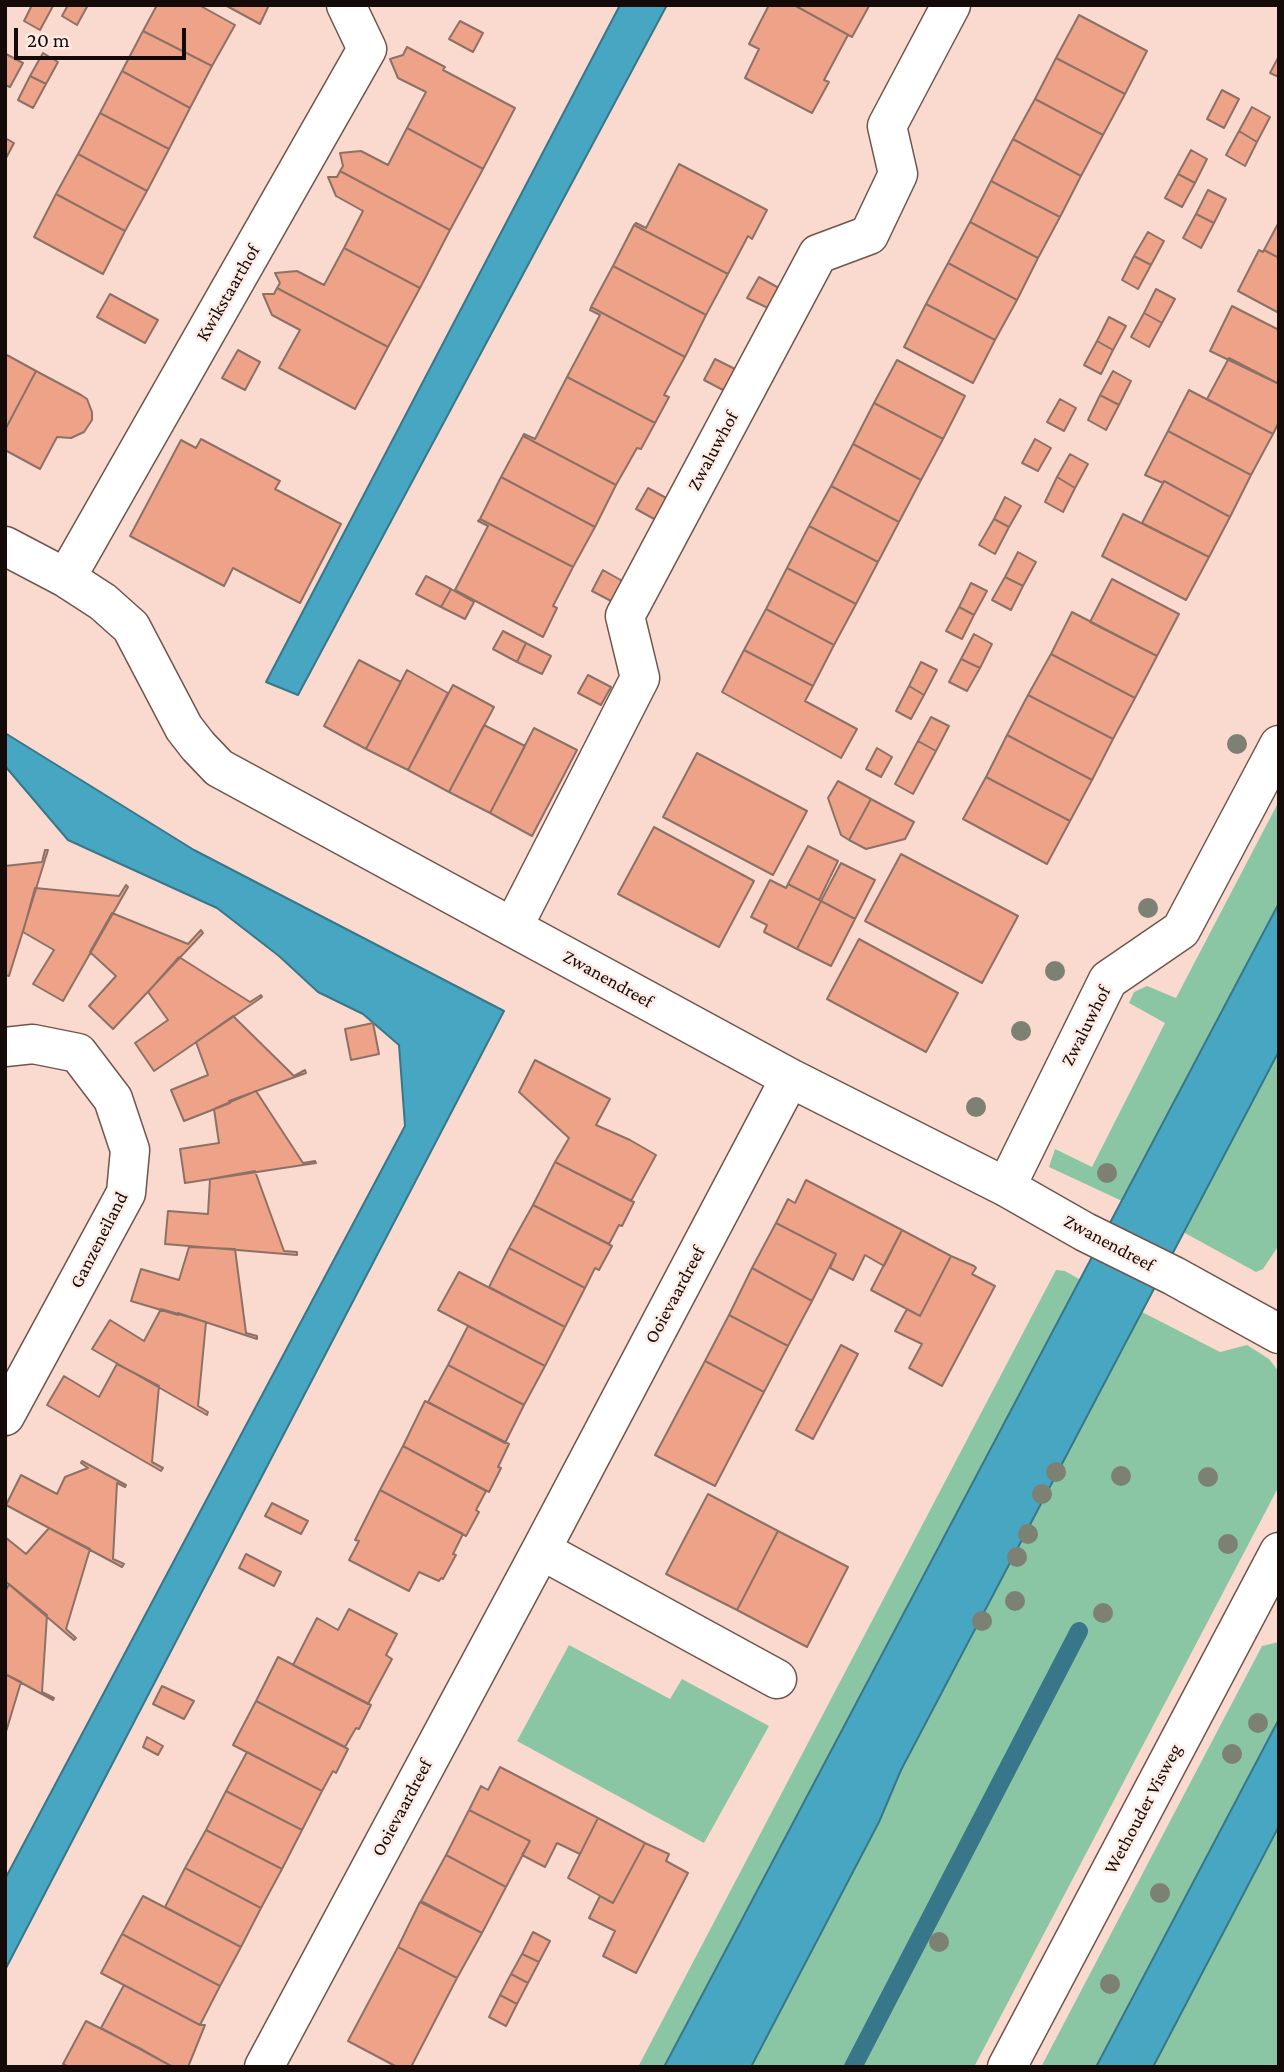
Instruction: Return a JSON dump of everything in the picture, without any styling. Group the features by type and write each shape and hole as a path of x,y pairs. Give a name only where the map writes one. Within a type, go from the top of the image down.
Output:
{"street":[{"name":"Kwikstaarthof","path":"66,578 367,49 346,5"},
{"name":"Zwaluwhof","path":"513,928 640,678 625,615 818,254 869,235 898,174 887,126 951,5"},
{"name":"Zwanendreef","path":"5,546 66,578 103,602 131,627 184,728 219,768 790,1078 1006,1187 1085,1232 1174,1276 1279,1334"},
{"name":"Zwaluwhof","path":"1006,1187 1108,980 1181,930 1279,745"},
{"name":"Ganzeneiland","path":"5,1047 33,1044 78,1053 114,1099 130,1150 126,1193 5,1416"},
{"name":"Ooievaardreef","path":"264,2067 790,1078"},
{"path":"541,1550 777,1679"},
{"name":"Wethouder Visweg","path":"1007,2067 1279,1552"}],"green space":[{"path":"1279,801 1279,903 1122,1201 1049,1167 1055,1149 1092,1167 1165,1023 1129,1003 1134,992 1147,986 1176,998"},
{"path":"1279,1051 1279,1245 1263,1269 1256,1272 1183,1232"},
{"path":"1056,1270 1065,1271 1081,1280 664,2067 638,2067"},
{"path":"1142,1312 1220,1352 1247,1345 1269,1359 1279,1372 1279,1486 974,2067 751,2067 879,1822 901,1770"},
{"path":"1279,1642 1279,1719 1096,2067 1041,2067 1262,1646"},
{"path":"569,1645 670,1699 682,1679 769,1726 704,1843 517,1741"},
{"path":"1279,1826 1279,2067 1153,2067"}],"water":[{"path":"620,5 667,5 298,695 266,682"},
{"path":"5,733 194,850 504,1011 5,1970 5,1879 405,1126 399,1045 363,1014 318,992 279,956 217,908 68,840 5,766"},
{"path":"1279,903 1279,1051 901,1770 879,1822 751,2067 664,2067"},
{"path":"1279,1719 1279,1826 1153,2067 1096,2067"}],"building":[{"path":"32,5 53,6 40,30 24,21"},
{"path":"68,5 88,5 77,25 62,16"},
{"path":"157,5 199,5 235,25 212,66 143,31"},
{"path":"225,5 269,5 260,24"},
{"path":"769,5 794,5 848,35 824,80 829,82 812,113 745,78 759,49 749,44"},
{"path":"794,5 868,5 869,6 852,37"},
{"path":"1079,15 1147,51 1125,94 1056,58"},
{"path":"460,21 483,33 473,52 449,39"},
{"path":"143,31 212,66 190,108 122,71"},
{"path":"407,47 445,67 443,70 515,108 483,169 407,128 426,92 398,78 390,59 403,55"},
{"path":"43,53 58,62 46,84 30,76"},
{"path":"6,54 23,63 10,87 5,85"},
{"path":"1279,56 1279,77 1270,73"},
{"path":"1056,58 1125,94 1103,135 1035,99"},
{"path":"122,71 190,108 169,149 100,113"},
{"path":"30,76 46,84 33,108 18,100"},
{"path":"1222,90 1239,99 1224,128 1207,119"},
{"path":"1035,99 1103,135 1081,176 1013,139"},
{"path":"1252,107 1270,117 1257,142 1239,131"},
{"path":"100,113 169,149 147,191 78,154"},
{"path":"407,128 483,169 450,230 340,171 343,166 340,153 361,151 388,165"},
{"path":"1239,131 1257,142 1245,166 1226,155"},
{"path":"5,138 14,143 5,160"},
{"path":"1013,139 1081,176 1060,217 991,181"},
{"path":"1191,150 1207,159 1195,183 1178,174"},
{"path":"78,154 147,191 125,231 56,194"},
{"path":"679,164 767,210 752,239 748,236 728,274 634,225 636,223 646,228"},
{"path":"340,171 450,230 420,288 344,248 363,211 336,196 328,177 337,177"},
{"path":"1178,174 1195,183 1182,207 1165,198"},
{"path":"991,181 1060,217 1038,258 970,222"},
{"path":"1208,190 1226,199 1214,223 1196,214"},
{"path":"56,194 125,231 103,274 34,237"},
{"path":"1196,214 1214,223 1201,248 1183,238"},
{"path":"970,222 1038,258 1017,300 948,263"},
{"path":"1279,222 1279,258 1264,250"},
{"path":"634,225 728,274 706,315 613,266"},
{"path":"1148,232 1164,241 1151,265 1134,256"},
{"path":"344,248 420,288 388,347 277,288 280,283 275,273 297,271 324,285"},
{"path":"1259,250 1279,258 1279,313 1238,291"},
{"path":"1134,256 1151,265 1138,289 1122,280"},
{"path":"948,263 1017,300 995,340 926,304"},
{"path":"613,266 706,315 685,357 591,307"},
{"path":"759,277 779,288 768,308 747,298"},
{"path":"277,288 388,347 355,409 279,368 300,330 272,315 263,294 274,294"},
{"path":"1156,289 1175,299 1162,323 1144,313"},
{"path":"110,294 158,320 145,343 97,317"},
{"path":"926,304 995,340 973,383 904,347"},
{"path":"1232,306 1279,330 1279,384 1210,351"},
{"path":"591,307 685,357 664,395 669,397 655,423 567,377 600,315 590,310"},
{"path":"1144,313 1162,323 1149,347 1131,337"},
{"path":"1109,317 1126,326 1113,350 1097,341"},
{"path":"1097,341 1113,350 1101,374 1084,365"},
{"path":"238,350 260,362 245,390 222,378"},
{"path":"5,354 36,371 5,430"},
{"path":"1229,358 1279,384 1279,422 1273,434 1207,399"},
{"path":"715,359 735,369 725,391 704,380"},
{"path":"897,360 965,396 943,439 874,403"},
{"path":"36,371 87,399 92,412 92,420 84,432 71,438 57,437 40,469 5,450 5,430"},
{"path":"1113,371 1131,381 1119,405 1100,395"},
{"path":"567,377 655,423 616,485 523,436 524,434 535,439"},
{"path":"1189,390 1273,434 1251,475 1168,431"},
{"path":"1100,395 1119,405 1106,430 1088,420"},
{"path":"1060,399 1076,408 1064,431 1047,422"},
{"path":"874,403 943,439 921,480 853,444"},
{"path":"1168,431 1251,475 1230,517 1164,481 1163,483 1145,475"},
{"path":"523,436 616,485 595,527 501,477"},
{"path":"201,439 280,481 275,489 341,524 300,603 233,568 224,586 130,536 181,440 196,448"},
{"path":"1035,439 1051,448 1038,471 1022,463"},
{"path":"853,444 921,480 899,522 831,486"},
{"path":"1070,454 1088,464 1075,488 1057,477"},
{"path":"501,477 595,527 573,567 480,519"},
{"path":"1057,477 1075,488 1063,512 1045,502"},
{"path":"1164,481 1230,517 1209,557 1142,523"},
{"path":"831,486 899,522 878,562 809,526"},
{"path":"648,488 668,499 656,520 636,509"},
{"path":"1005,497 1021,506 1009,527 994,519"},
{"path":"1123,514 1209,557 1186,600 1102,556"},
{"path":"480,519 573,567 553,606 557,608 543,637 455,590 488,526 478,521"},
{"path":"994,519 1009,527 995,554 979,545"},
{"path":"809,526 878,562 856,604 787,568"},
{"path":"1018,552 1036,562 1023,586 1005,577"},
{"path":"787,568 856,604 834,645 766,609"},
{"path":"603,570 624,582 613,602 592,591"},
{"path":"426,576 451,589 441,607 416,594"},
{"path":"1005,577 1023,586 1011,610 992,600"},
{"path":"1112,579 1179,614 1157,656 1090,622"},
{"path":"971,583 987,591 974,615 959,607"},
{"path":"451,589 474,602 465,619 441,607"},
{"path":"959,607 974,615 962,639 946,631"},
{"path":"766,609 834,645 813,686 744,650"},
{"path":"1072,612 1157,656 1135,698 1051,654"},
{"path":"503,631 526,643 517,662 493,649"},
{"path":"974,634 992,644 980,668 961,659"},
{"path":"526,643 551,656 542,674 517,662"},
{"path":"744,650 813,686 805,701 857,729 841,758 722,692"},
{"path":"1051,654 1135,698 1113,739 1028,695"},
{"path":"961,659 980,668 967,691 949,682"},
{"path":"359,660 401,682 366,749 324,726"},
{"path":"921,662 937,670 924,695 909,686"},
{"path":"407,670 448,693 408,770 366,749"},
{"path":"588,675 611,687 601,705 578,693"},
{"path":"453,685 494,707 449,792 408,770"},
{"path":"909,686 924,695 911,719 896,711"},
{"path":"1028,695 1113,739 1092,780 1007,735"},
{"path":"931,717 949,726 936,751 918,741"},
{"path":"484,725 525,746 490,813 449,792"},
{"path":"534,728 577,750 532,836 490,813"},
{"path":"1007,735 1092,780 1070,821 986,777"},
{"path":"918,741 936,751 913,794 895,784"},
{"path":"877,748 892,757 881,777 866,769"},
{"path":"697,753 807,811 773,875 663,817"},
{"path":"986,777 1070,821 1047,864 963,819"},
{"path":"838,781 871,799 849,840 841,835 828,798"},
{"path":"871,799 914,822 905,839 866,849 849,840"},
{"path":"654,827 754,881 719,947 618,894"},
{"path":"808,846 838,861 819,900 788,884"},
{"path":"45,850 48,850 9,976 5,975 5,866 42,862"},
{"path":"901,854 1018,916 982,983 865,921"},
{"path":"841,863 875,880 855,919 821,901"},
{"path":"770,880 786,888 788,884 821,901 797,949 764,932 767,925 751,917"},
{"path":"126,885 128,887 63,1001 33,984 54,950 23,932 35,888 119,896"},
{"path":"821,901 855,919 831,966 797,949"},
{"path":"112,913 188,944 201,930 203,933 113,1029 89,1006 116,976 90,952"},
{"path":"859,939 958,993 926,1052 827,999"},
{"path":"179,957 250,1002 261,995 262,997 154,1071 135,1043 168,1020 148,992"},
{"path":"233,1016 294,1076 305,1070 306,1073 229,1101 230,1103 184,1121 171,1090 208,1075 196,1042"},
{"path":"373,1023 379,1054 351,1060 345,1029"},
{"path":"535,1060 610,1099 596,1125 656,1155 631,1201 555,1162 569,1138 519,1092"},
{"path":"256,1091 303,1163 316,1163 185,1183 180,1149 219,1143 214,1109"},
{"path":"555,1162 634,1202 609,1244 533,1205"},
{"path":"255,1171 284,1251 297,1252 297,1255 165,1244 168,1211 208,1214 210,1179"},
{"path":"806,1180 902,1230 884,1266 865,1255 853,1280 830,1268 836,1254 776,1223 788,1199 795,1203"},
{"path":"533,1205 612,1246 599,1270 595,1268 585,1288 509,1248"},
{"path":"776,1223 836,1254 812,1301 752,1268"},
{"path":"902,1230 951,1256 920,1316 871,1290"},
{"path":"189,1247 235,1249 246,1333 257,1336 257,1339 131,1301 141,1269 179,1280"},
{"path":"509,1248 585,1288 565,1327 489,1287"},
{"path":"951,1256 974,1266 976,1268 972,1274 995,1286 942,1386 909,1368 922,1344 895,1331 907,1309 920,1316"},
{"path":"752,1268 812,1301 788,1346 729,1315"},
{"path":"459,1272 565,1327 545,1366 438,1310"},
{"path":"161,1309 206,1322 198,1406 208,1412 207,1415 92,1349 110,1320 144,1341"},
{"path":"729,1315 788,1346 764,1392 705,1361"},
{"path":"468,1326 545,1366 524,1405 448,1365"},
{"path":"841,1345 858,1354 813,1439 796,1430"},
{"path":"705,1361 764,1392 715,1486 655,1455"},
{"path":"117,1364 159,1386 152,1462 163,1468 161,1471 47,1405 64,1376 99,1397"},
{"path":"448,1365 524,1405 505,1443 428,1402"},
{"path":"425,1401 509,1444 489,1492 403,1446"},
{"path":"403,1446 486,1491 476,1510 479,1512 466,1536 380,1490"},
{"path":"82,1461 126,1485 125,1487 117,1483 113,1559 124,1564 122,1567 6,1505 21,1475 57,1494 65,1477 88,1468"},
{"path":"380,1490 463,1534 453,1554 456,1555 443,1579 439,1581 419,1572 409,1591 349,1560 359,1541 355,1540"},
{"path":"708,1494 778,1531 737,1610 666,1574"},
{"path":"272,1503 308,1521 301,1534 265,1516"},
{"path":"49,1528 90,1549 66,1629 76,1638 74,1640 5,1581 5,1537 26,1554"},
{"path":"778,1531 848,1567 807,1647 737,1610"},
{"path":"246,1554 281,1572 274,1586 239,1568"},
{"path":"9,1584 47,1615 42,1692 54,1698 53,1700 5,1674 5,1592"},
{"path":"349,1609 397,1634 386,1655 392,1659 368,1704 293,1665 317,1618 338,1630"},
{"path":"278,1657 371,1705 359,1729 356,1728 345,1747 256,1701"},
{"path":"5,1674 21,1682 5,1735"},
{"path":"162,1686 194,1701 184,1719 153,1704"},
{"path":"256,1701 348,1749 336,1773 333,1771 322,1791 233,1745"},
{"path":"147,1737 163,1746 158,1755 143,1747"},
{"path":"247,1752 322,1791 302,1830 226,1791"},
{"path":"500,1767 598,1818 580,1854 557,1843 545,1867 522,1855 530,1841 469,1810 481,1786 488,1790"},
{"path":"226,1791 302,1830 282,1869 206,1830"},
{"path":"469,1810 530,1841 506,1887 446,1855"},
{"path":"598,1818 645,1843 613,1903 568,1878"},
{"path":"206,1830 282,1869 261,1908 185,1868"},
{"path":"645,1843 669,1854 666,1861 688,1873 636,1973 603,1956 615,1931 589,1918 600,1896 613,1903"},
{"path":"446,1855 506,1887 482,1933 421,1901"},
{"path":"185,1868 261,1908 241,1947 165,1907"},
{"path":"143,1896 241,1947 220,1986 122,1934"},
{"path":"420,1902 482,1933 457,1978 398,1947"},
{"path":"533,1932 550,1941 539,1962 522,1954"},
{"path":"122,1934 220,1986 200,2025 101,1973"},
{"path":"398,1947 457,1978 411,2067 397,2067 348,2041"},
{"path":"522,1954 539,1962 528,1983 511,1974"},
{"path":"511,1974 528,1983 517,2004 500,1995"},
{"path":"124,1985 200,2025 205,2025 188,2067 173,2067 101,2028"},
{"path":"500,1995 517,2004 506,2026 489,2017"},
{"path":"86,2021 173,2067 69,2067 63,2064"}],"waterway":[{"path":"853,2067 1079,1631"}]}
